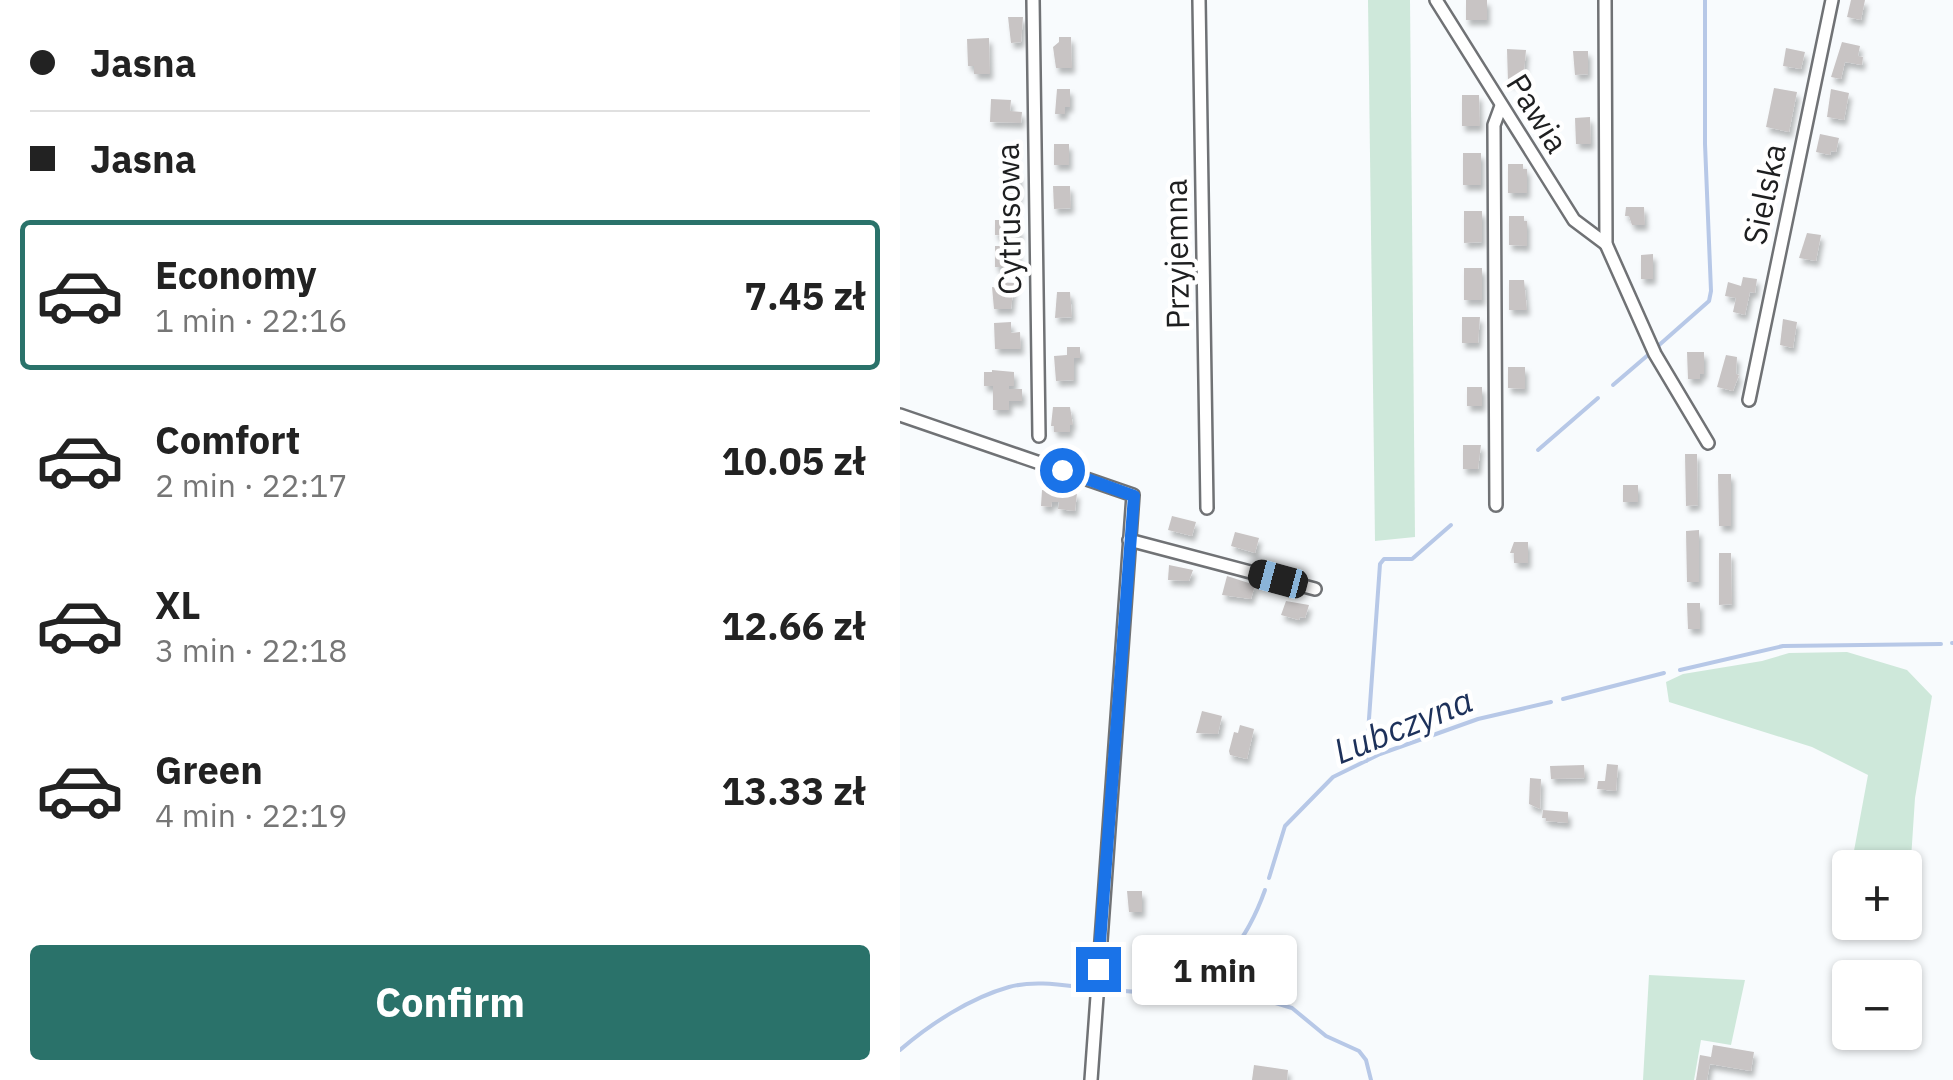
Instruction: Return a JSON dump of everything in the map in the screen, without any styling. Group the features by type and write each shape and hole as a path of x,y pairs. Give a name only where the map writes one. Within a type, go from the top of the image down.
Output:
{"street":[{"name":"Cytrusowa","path":"1033,0 1038,436"},
{"name":"Przyjemna","path":"1199,0 1207,508"},
{"name":"Pawia","path":"1436,0 1574,220 1606,244"},
{"name":"Pawia","path":"1605,0 1606,244 1655,354 1708,444"},
{"name":"Sielska","path":"1750,400 1832,0"},
{"path":"1496,505 1494,125 1501,106"},
{"path":"900,414 1134,496 1090,1080"},
{"path":"1130,540 1315,589"}],"green space":[{"path":"1368,0 1410,0 1415,537 1375,541"},
{"path":"1847,652 1907,670 1932,696 1915,798 1912,850 1854,850 1868,775 1812,747 1669,702 1666,682 1683,674 1789,653"},
{"path":"1649,975 1745,980 1731,1045 1701,1040 1694,1080 1643,1080"}],"building":[{"path":"1466,0 1487,0 1487,20 1466,20"},
{"path":"1851,0 1865,0 1861,20 1847,17"},
{"path":"1008,17 1023,17 1021,42 1011,43"},
{"path":"1059,37 1071,37 1072,68 1056,68 1053,47"},
{"path":"989,38 990,74 974,74 974,66 968,66 967,39"},
{"path":"1842,42 1860,46 1858,56 1863,57 1862,65 1845,62 1841,79 1831,77"},
{"path":"1786,48 1805,52 1801,69 1783,66"},
{"path":"1507,49 1526,50 1523,83 1508,82"},
{"path":"1573,51 1588,51 1588,74 1575,75"},
{"path":"1774,88 1797,92 1789,132 1766,127"},
{"path":"1057,89 1070,89 1070,107 1065,107 1065,114 1055,114"},
{"path":"1831,89 1849,93 1844,120 1827,117"},
{"path":"1462,95 1479,95 1480,126 1462,126"},
{"path":"991,99 1011,100 1010,111 1022,112 1021,123 990,122"},
{"path":"1590,117 1591,144 1576,144 1575,118"},
{"path":"1820,134 1839,138 1836,152 1816,152"},
{"path":"1054,144 1069,144 1069,165 1054,165"},
{"path":"1463,153 1481,153 1481,185 1463,185"},
{"path":"1508,164 1523,164 1523,169 1527,169 1527,193 1508,193"},
{"path":"1003,173 1019,173 1019,198 1004,198"},
{"path":"1053,186 1070,186 1071,208 1054,209"},
{"path":"1626,207 1644,207 1645,225 1632,225 1629,216 1625,216"},
{"path":"1464,211 1482,211 1482,242 1464,243"},
{"path":"1509,216 1524,216 1527,221 1527,246 1509,245"},
{"path":"995,220 1009,220 1009,229 1020,229 1020,236 995,235"},
{"path":"1807,233 1821,235 1816,261 1799,258"},
{"path":"995,246 1017,246 1020,267 995,267"},
{"path":"1653,254 1653,279 1641,279 1641,255"},
{"path":"1464,268 1482,268 1482,300 1464,300"},
{"path":"1743,277 1757,279 1745,315 1733,312 1736,298 1725,296 1728,282 1741,286"},
{"path":"1509,280 1524,280 1527,310 1509,310"},
{"path":"998,282 1014,283 1011,309 994,309 992,287 997,288"},
{"path":"1057,292 1070,292 1072,317 1055,318"},
{"path":"1462,317 1480,317 1478,343 1462,343"},
{"path":"1783,319 1797,322 1793,348 1780,345"},
{"path":"1011,322 1011,333 1020,332 1021,349 995,349 994,323"},
{"path":"1067,347 1080,347 1080,358 1074,358 1074,380 1056,381 1054,356 1067,355"},
{"path":"1687,352 1704,352 1704,374 1700,374 1700,379 1688,379"},
{"path":"1726,355 1737,357 1739,375 1733,391 1717,387"},
{"path":"1508,367 1525,367 1525,389 1508,388"},
{"path":"984,372 1014,372 1014,386 1009,389 1022,389 1022,401 1009,401 1009,410 993,410 993,386 984,386"},
{"path":"1467,387 1482,387 1482,406 1467,406"},
{"path":"1053,407 1070,407 1070,432 1054,432"},
{"path":"1463,445 1481,445 1478,469 1463,469"},
{"path":"1685,454 1697,454 1698,505 1686,506"},
{"path":"1718,474 1731,474 1731,526 1719,526"},
{"path":"1623,485 1638,485 1638,502 1623,502"},
{"path":"1042,490 1077,493 1075,511 1058,509 1059,502 1052,502 1051,507 1041,506"},
{"path":"1172,516 1196,522 1192,536 1168,530"},
{"path":"1699,530 1699,582 1687,582 1686,531"},
{"path":"1235,532 1259,538 1255,553 1231,546"},
{"path":"1514,542 1528,542 1528,563 1514,563 1514,553 1510,553"},
{"path":"1719,553 1731,553 1732,604 1719,605"},
{"path":"1169,565 1193,570 1189,581 1168,580"},
{"path":"1227,576 1255,585 1251,599 1222,595"},
{"path":"1286,601 1309,605 1305,618 1281,615"},
{"path":"1687,603 1700,603 1700,629 1688,629"},
{"path":"1202,711 1222,716 1218,734 1196,733"},
{"path":"1240,725 1254,729 1247,759 1230,755 1229,751"},
{"path":"1607,764 1618,765 1616,791 1597,789 1598,781 1605,781"},
{"path":"1584,765 1585,778 1551,779 1550,766"},
{"path":"1530,778 1541,779 1540,809 1529,804"},
{"path":"1543,810 1568,812 1568,823 1546,821 1542,818"},
{"path":"1127,891 1142,891 1142,912 1129,912"},
{"path":"1713,1045 1754,1052 1751,1071 1710,1064 1707,1080 1696,1080 1700,1055 1711,1057"},
{"path":"1254,1065 1288,1070 1287,1080 1252,1080"}],"waterway":[{"path":"1658,346 1709,301 1711,291 1705,0"},
{"path":"1613,385 1648,355"},
{"path":"1538,450 1598,398"},
{"path":"1366,761 1380,564 1384,559 1412,559 1451,525"},
{"name":"Lubczyna","path":"1680,670 1783,646 1941,644"},
{"name":"Lubczyna","path":"1563,699 1664,673"},
{"name":"Lubczyna","path":"1269,878 1285,826 1333,777 1380,754 1478,719 1551,702"},
{"name":"Lubczyna","path":"1104,989 1163,992 1198,981 1234,949 1265,890"},
{"path":"1197,980 1292,1008 1326,1036 1359,1051 1366,1060 1371,1080"},
{"name":"Lubczyna","path":"900,1050 951,1013 1009,987 1048,984 1088,988"}],"route":[{"path":"1062,470 1134,496 1098,969"}]}
